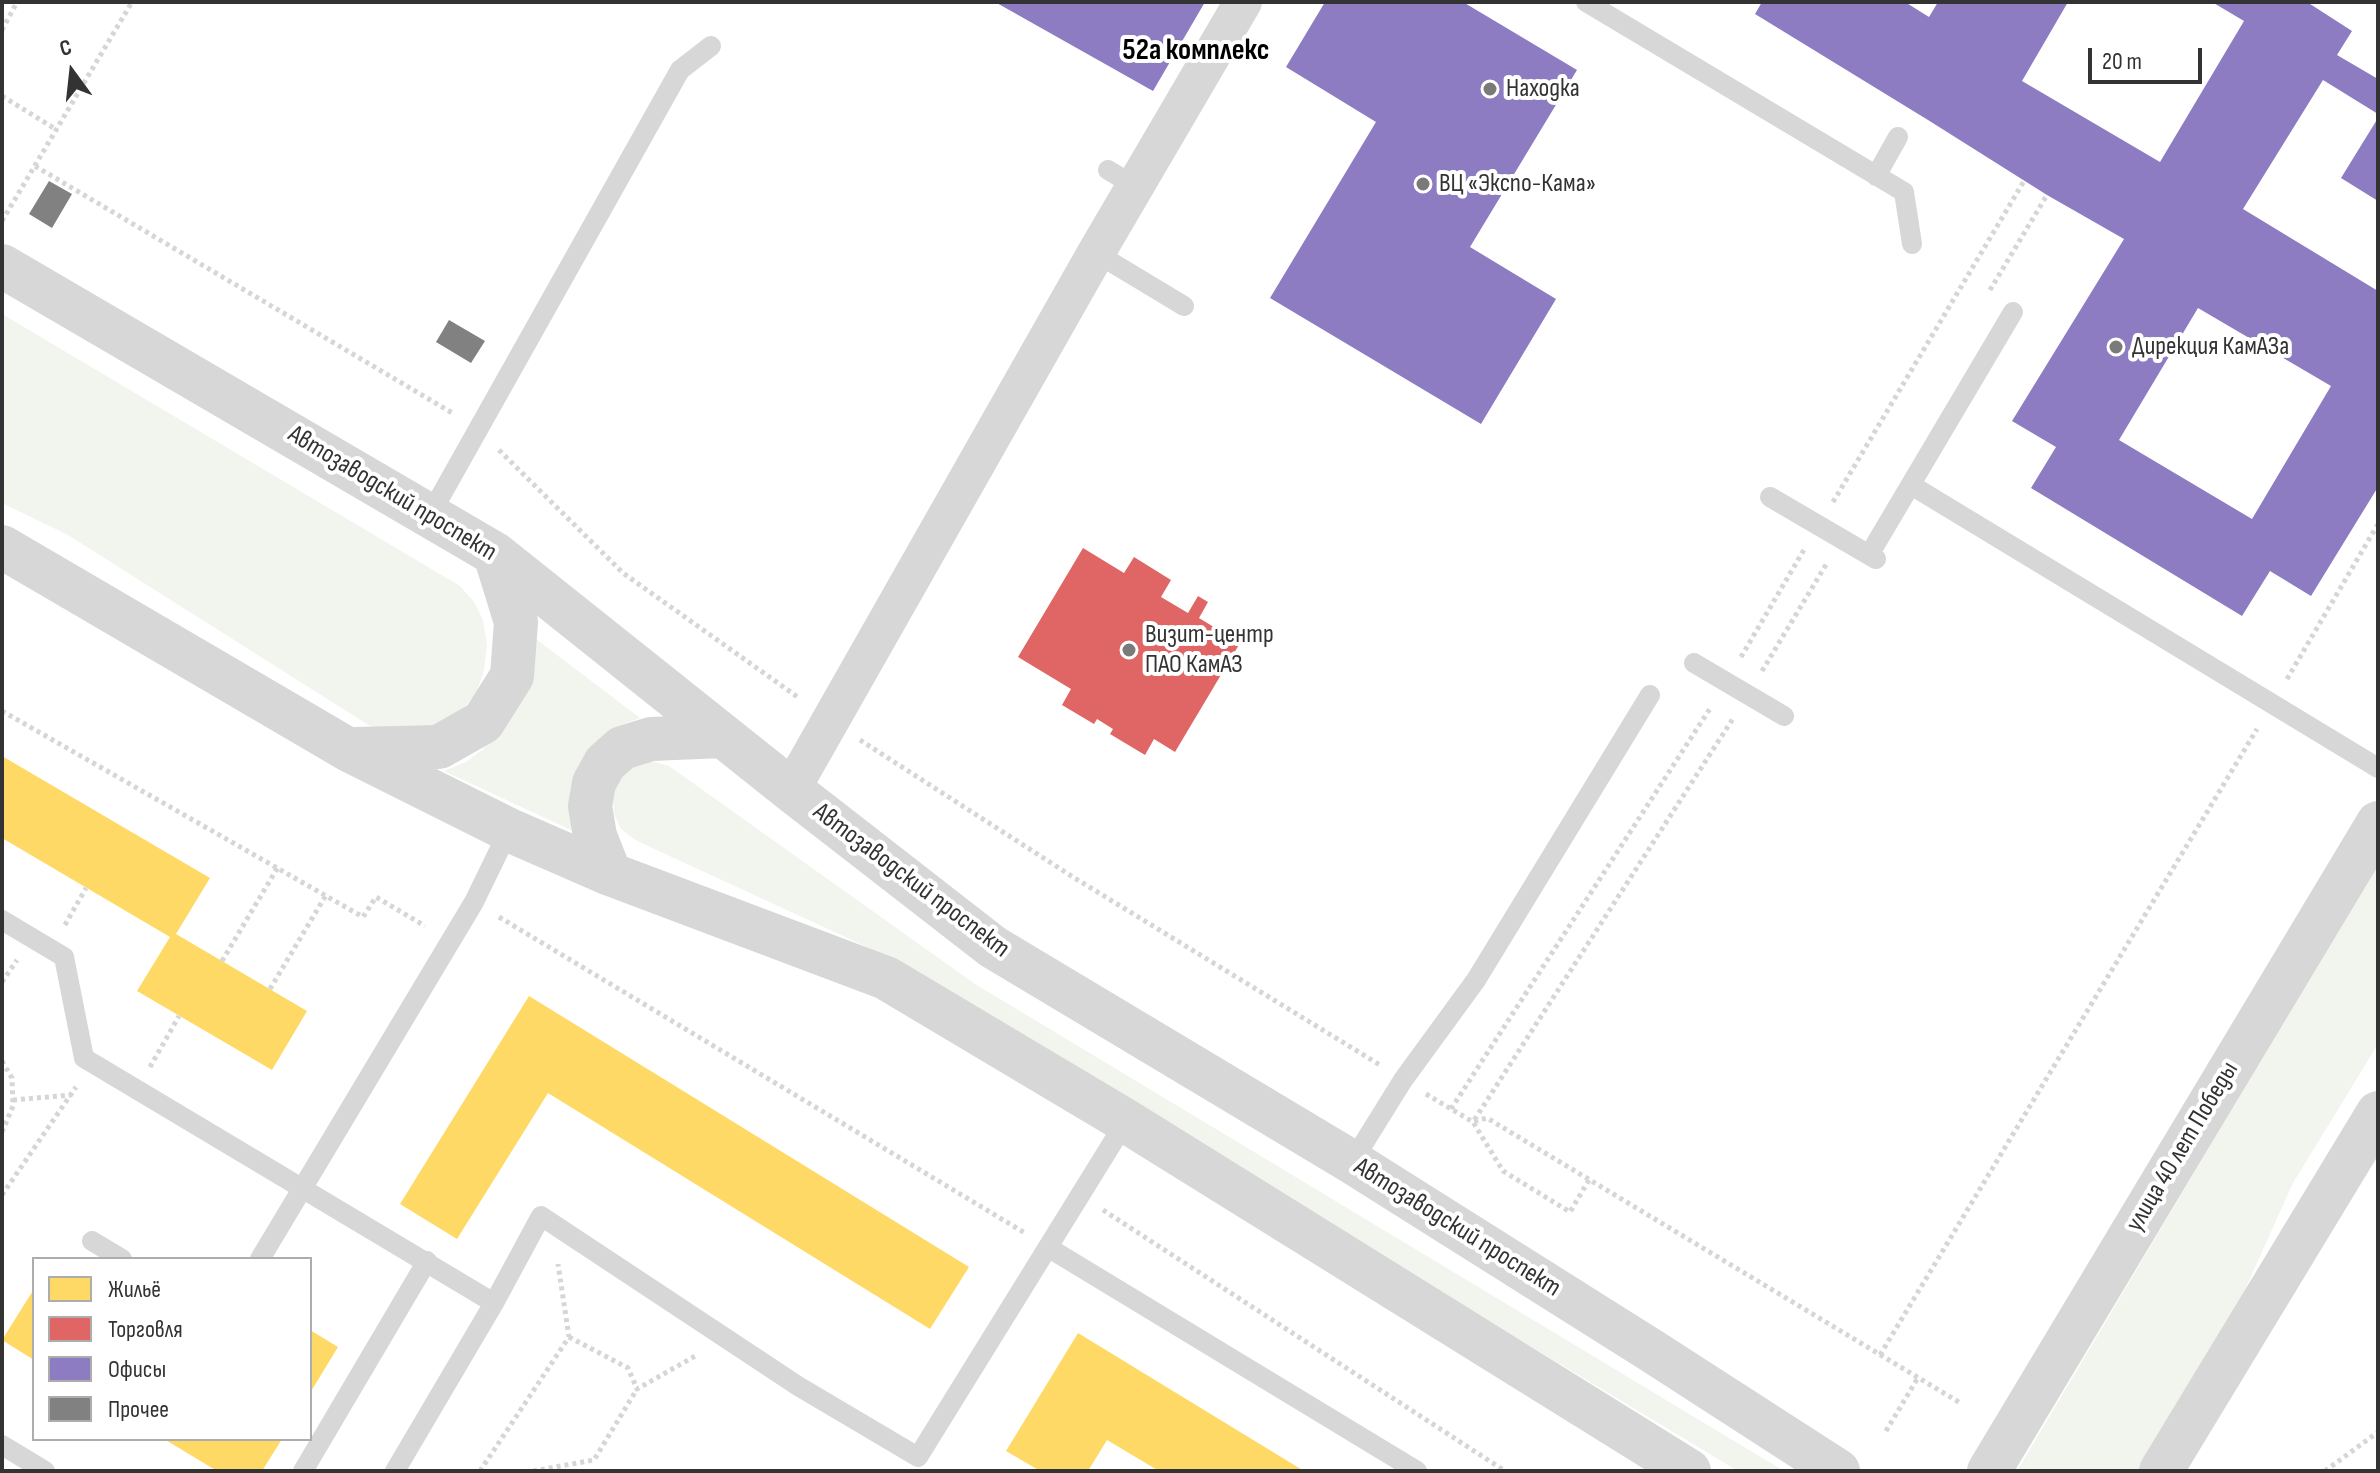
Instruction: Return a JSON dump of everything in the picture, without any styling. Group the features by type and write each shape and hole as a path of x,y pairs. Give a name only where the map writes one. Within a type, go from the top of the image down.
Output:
{"street":[{"path":"791,790 1096,253 1122,178 1243,2"},
{"name":"Автозаводский проспект","path":"2,266 495,554 993,947 1352,1162 1838,1471"},
{"path":"2,547 349,750 509,830 610,874 886,978 1126,1121 1689,1471"},
{"path":"349,750 439,747 483,722 512,676 516,622 495,554"},
{"path":"610,874 595,836 590,806 594,783 605,763 622,748 651,739 723,736"},
{"name":"улица 40 лет Победы","path":"1989,1471 2377,825"},
{"path":"2161,1471 2378,1113"}],"lane":[{"path":"1586,2 1904,192 1912,244"},
{"path":"430,515 680,70 711,46"},
{"path":"1876,176 1898,137"},
{"path":"1096,253 1184,306"},
{"path":"1770,497 1872,557 2013,312"},
{"path":"1911,485 2378,768"},
{"path":"1694,663 1784,716"},
{"path":"1352,1162 1403,1080 1476,980 1650,695"},
{"path":"261,1257 474,902 509,830"},
{"path":"2,920 64,957 84,1058 494,1303"},
{"path":"395,1471 494,1303 541,1216 914,1464 1126,1121"},
{"path":"92,1241 119,1257"},
{"path":"1049,1248 1417,1471"},
{"path":"303,1471 427,1261"},
{"path":"2,1445 45,1471"}],"path":[{"path":"2,30 17,2"},
{"path":"2,221 132,2"},
{"path":"2,96 57,130"},
{"path":"35,166 478,429 623,573 831,721 1073,877 1473,1122 1503,1171 1570,1212 1589,1180"},
{"path":"1451,1109 1694,735 2024,181"},
{"path":"1984,301 2047,195"},
{"path":"1880,1355 2378,524"},
{"path":"1473,1122 1716,748 1841,539"},
{"path":"2,711 363,917 376,897 450,940"},
{"path":"222,961 278,867"},
{"path":"51,949 86,888"},
{"path":"270,989 326,895"},
{"path":"474,902 1049,1248"},
{"path":"136,1089 179,1016"},
{"path":"2,1061 12,1078 13,1100 2,1132"},
{"path":"2,1195 93,1063"},
{"path":"13,1100 71,1095"},
{"path":"1473,1122 1487,1118 1962,1404"},
{"path":"1081,1196 1505,1471"},
{"path":"480,1471 569,1337 552,1223"},
{"path":"533,1471 594,1460 637,1389 703,1352 714,1329"},
{"path":"569,1337 628,1368 637,1389"},
{"path":"1886,1431 1919,1376"},
{"path":"2325,1471 2378,1432"}],"shaded area":[{"path":"2,314 460,586 474,602 483,620 487,645 484,671 476,693 465,707 434,729 393,734 370,726 68,535 2,503"},
{"path":"532,636 640,718 611,729 593,745 573,831 444,771 466,762 498,733"},
{"path":"643,762 669,766 975,984 1784,1471 1738,1471 867,947 637,841 621,829 614,814 613,800 622,775"},
{"path":"2378,863 2378,1044 2293,1183 2234,1314 2143,1471 2017,1471"}],"building: Жильё":[{"path":"2,756 210,878 176,934 307,1011 272,1070 137,991 170,937 2,838"},
{"path":"529,996 969,1267 930,1329 548,1093 457,1239 400,1204"},
{"path":"32,1292 32,1359 2,1340"},
{"path":"312,1331 338,1347 312,1390"},
{"path":"1078,1333 1304,1471 1159,1471 1107,1440 1088,1471 1040,1471 1006,1451"},
{"path":"167,1441 281,1441 262,1471 217,1471"}],"building: Торговля":[{"name":"Визит-центр ПАО КамАЗ","path":"1083,548 1124,573 1134,557 1171,580 1161,597 1188,613 1198,596 1208,602 1199,618 1240,643 1175,752 1154,739 1145,755 1110,734 1113,729 1097,719 1094,724 1062,705 1071,689 1018,657"}],"building: Офисы":[{"path":"995,2 1205,2 1153,91"},
{"name":"ВЦ «Экспо-Кама»","path":"1325,2 1463,2 1577,70 1470,247 1556,299 1481,424 1270,298 1376,122 1286,67"},
{"name":"Дирекция КамАЗа","path":"1762,2 1905,2 1929,17 1938,2 2068,2 2022,81 2160,162 2244,21 2212,2 2307,2 2352,31 2337,55 2378,79 2378,114 2323,80 2243,209 2378,291 2378,487 2311,596 2270,571 2242,616 2031,488 2056,447 2012,421 2124,239 2047,195 1755,14","holes":["2198,308 2331,386 2252,519 2119,440"]},
{"path":"2378,118 2378,201 2341,178"}],"building: Прочее":[{"path":"49,181 72,194 52,228 29,214"},
{"path":"449,320 485,341 471,363 436,342"}],"place":[{"name":"Находка","path":"1490,89"},
{"name":"ВЦ «Экспо-Кама»","path":"1423,184"},
{"name":"Дирекция КамАЗа","path":"2116,347"},
{"name":"Визит-центр ПАО КамАЗ","path":"1129,650"}],"district":[{"name":"52а комплекс","path":"1196,51"}]}
